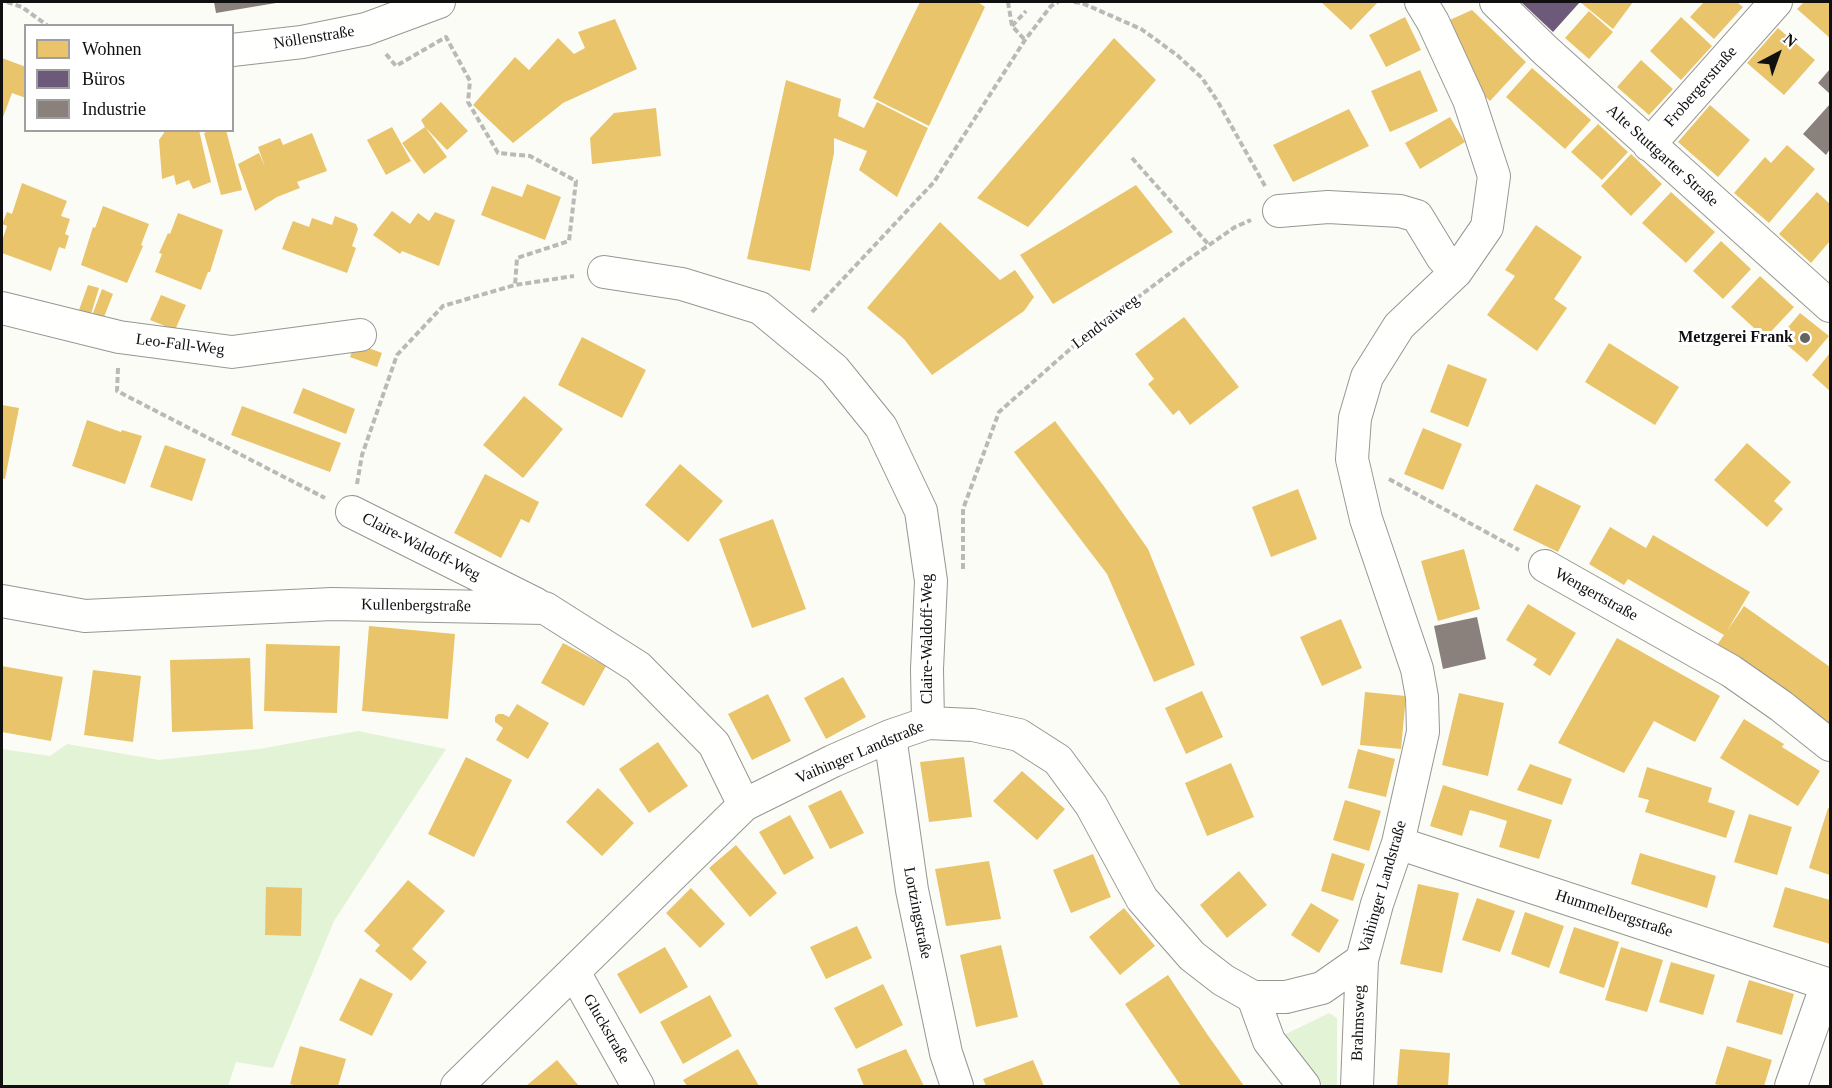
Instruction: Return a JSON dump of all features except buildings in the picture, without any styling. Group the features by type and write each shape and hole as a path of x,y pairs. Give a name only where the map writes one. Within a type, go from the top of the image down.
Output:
{"street":[{"name":"Nöllenstraße","path":"234,50 302,42 370,15 439,2"},
{"name":"Vaihinger Landstraße","path":"457,1086 744,805 833,761 890,736 928,723 973,725 1018,735 1058,760 1091,805 1142,899 1192,956 1222,980 1253,997 1286,997 1322,988 1362,960 1377,904 1398,843 1423,732 1422,697 1417,669 1366,519 1352,459 1355,418 1366,377 1399,326 1456,272 1487,227 1494,176 1469,100 1433,22 1421,2"},
{"name":"Alte Stuttgarter Straße","path":"1496,2 1649,145 1830,306"},
{"name":"Frobergerstraße","path":"1649,145 1776,2"},
{"path":"1279,211 1328,207 1400,211 1416,216 1442,256 1456,272"},
{"name":"Claire-Waldoff-Weg","path":"604,272 682,284 760,308 834,369 881,427 921,512 931,581 927,669 928,723"},
{"name":"Leo-Fall-Weg","path":"2,308 119,337 232,352 360,335"},
{"name":"Claire-Waldoff-Weg","path":"352,512 545,608"},
{"name":"Wengertstraße","path":"1545,566 1731,671 1830,745"},
{"name":"Kullenbergstraße","path":"2,600 85,616 332,604 545,608"},
{"path":"545,608 638,667 714,744 744,805"},
{"name":"Lortzingstraße","path":"890,736 912,890 946,1053 957,1086"},
{"name":"Hummelbergstraße","path":"1398,843 1829,985"},
{"name":"Brahmsweg","path":"1357,1086 1362,960"},
{"name":"Gluckstraße","path":"574,972 638,1086"},
{"path":"1791,1086 1829,985"},
{"path":"1253,997 1269,1041 1304,1086"}],"path":[{"path":"8,2 22,6 45,24"},
{"path":"1008,2 1012,26 1025,40"},
{"path":"792,335 934,182 1025,40 1051,6 1058,2"},
{"path":"1074,2 1082,3 1141,29 1178,55 1202,78 1218,102 1279,211"},
{"path":"1012,26 1026,11"},
{"path":"370,15 396,66 446,37 471,81 468,102 498,153 530,156 576,181 569,241 517,258 515,285"},
{"path":"1132,158 1209,245"},
{"name":"Lendvaiweg","path":"963,580 963,508 999,412 1076,344 1209,245 1235,227 1257,217 1279,211"},
{"name":"Claire-Waldoff-Weg","path":"352,512 362,455 397,356 443,306 515,285 604,272"},
{"path":"117,391 352,512"},
{"name":"Wengertstraße","path":"1352,459 1545,566"}],"green space":[{"path":"358,731 446,749 334,921 273,1068 236,1062 228,1086 2,1086 2,749 50,756 67,744 159,760 259,749"},
{"path":"1329,1013 1337,1018 1337,1086 1324,1086 1286,1049 1286,1034"}],"place":[{"name":"Metzgerei Frank","path":"1805,338"}]}
